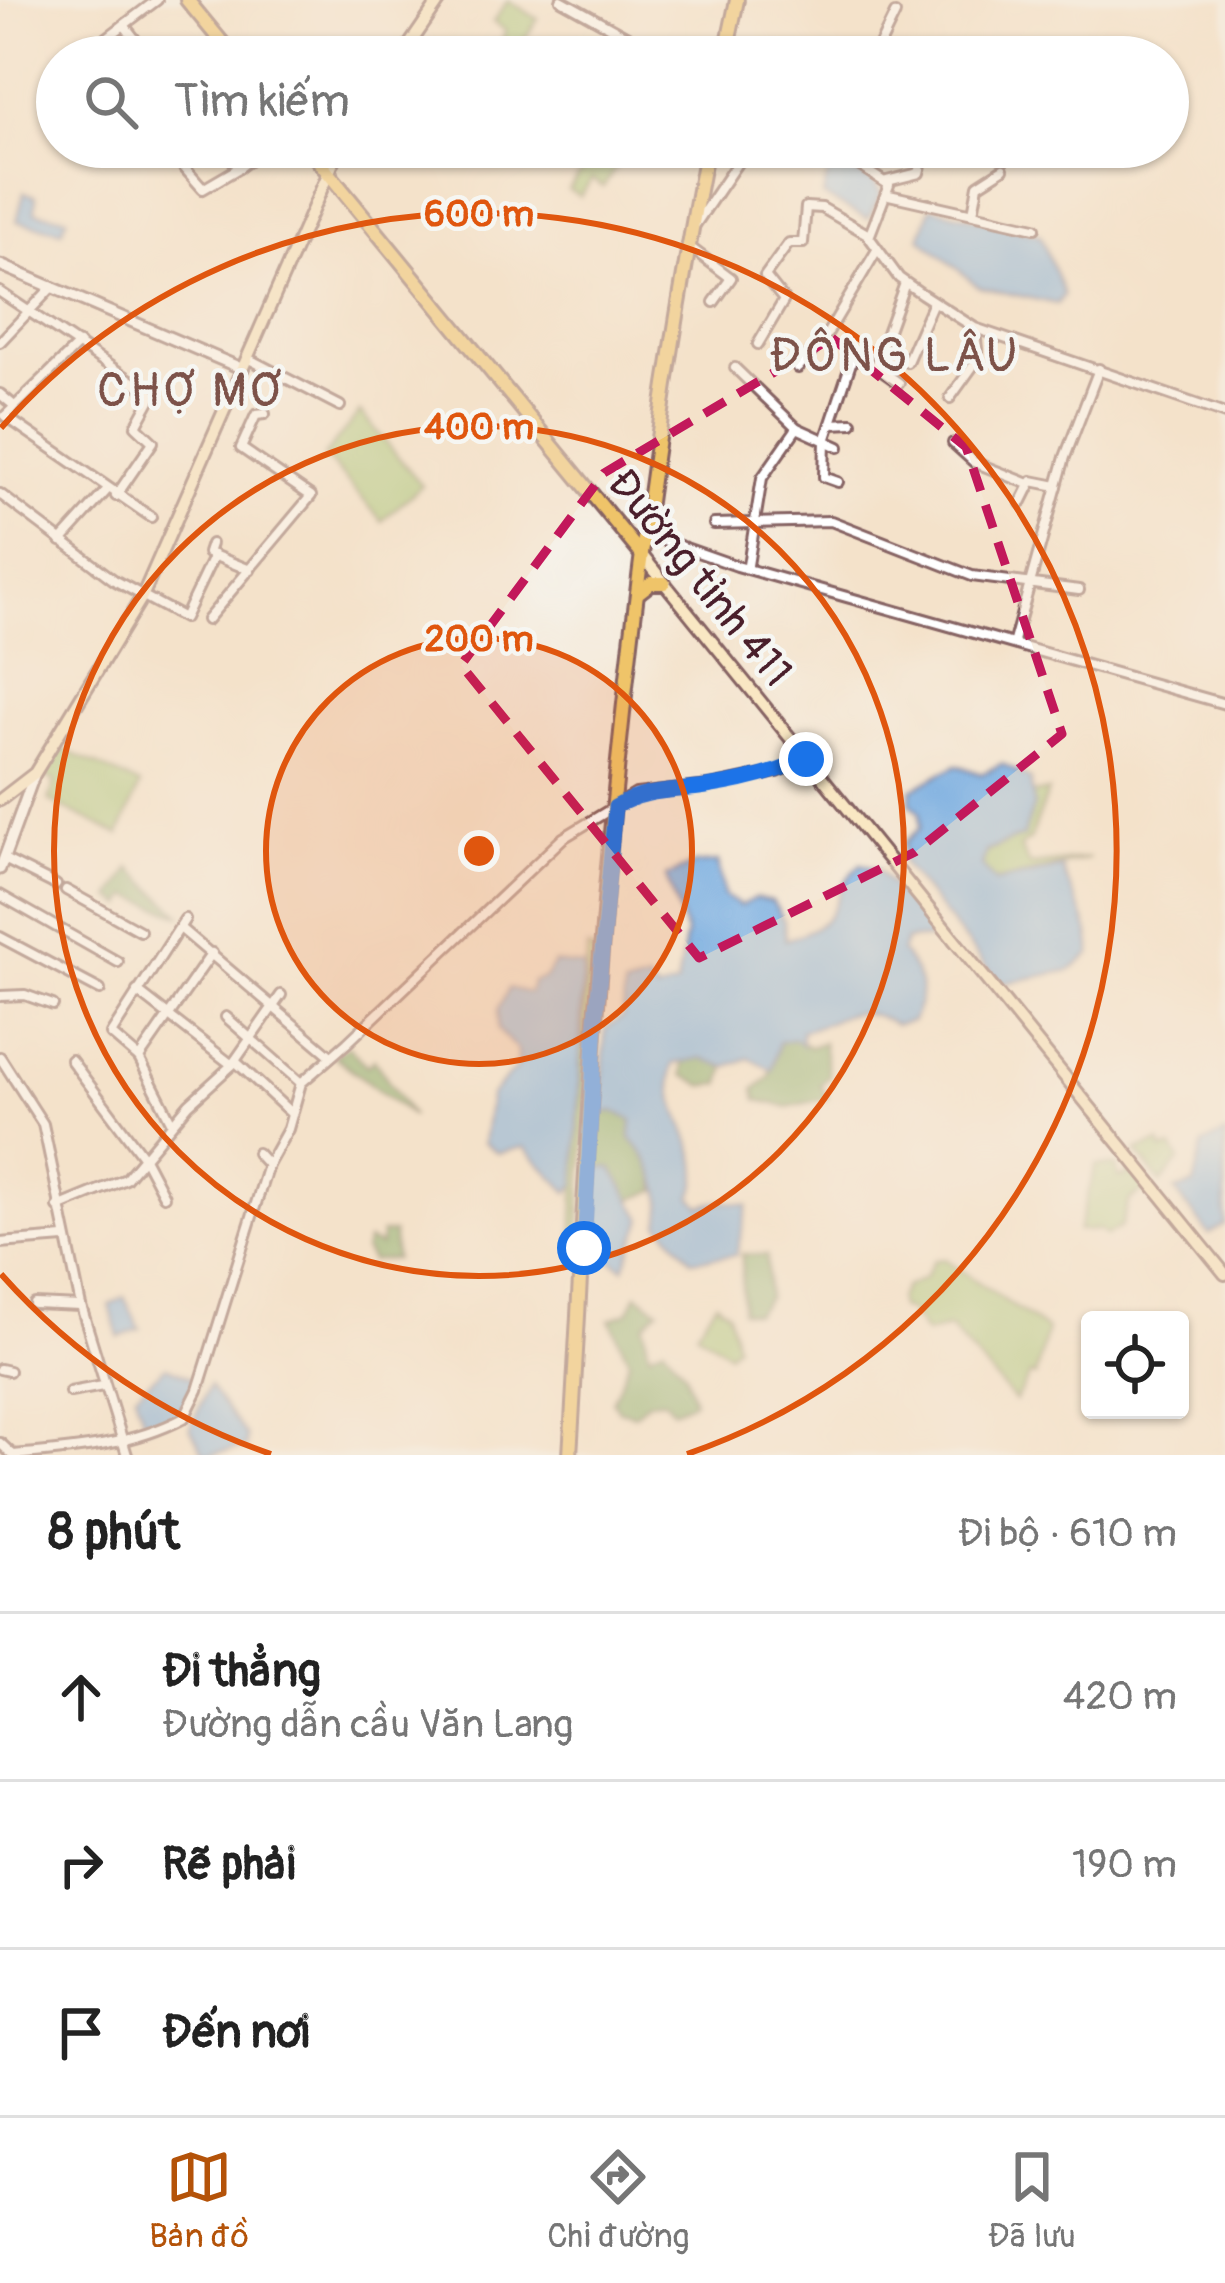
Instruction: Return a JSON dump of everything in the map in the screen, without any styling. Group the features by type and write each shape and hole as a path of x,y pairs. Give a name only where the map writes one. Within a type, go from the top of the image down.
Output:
{"main road":[{"path":"187,0 217,36"},
{"path":"415,36 440,0"},
{"path":"729,36 737,0"},
{"name":"Đường tỉnh 411","path":"322,168 1225,1274"},
{"path":"0,800 35,772 142,597 329,168"},
{"path":"569,1455 596,1019 643,533 703,168"},
{"path":"614,521 633,522 646,514"},
{"path":"638,592 664,583"}],"street":[{"path":"109,36 158,0"},
{"path":"561,0 626,36"},
{"path":"884,36 895,14"},
{"path":"124,25 132,36"},
{"path":"184,168 203,189 237,168"},
{"path":"714,302 733,281 689,238 734,168"},
{"path":"867,168 887,181 889,194 869,235"},
{"path":"887,181 920,168"},
{"path":"974,213 978,185 1003,169"},
{"path":"889,194 1035,228"},
{"path":"758,344 784,300 764,276 788,244 803,243 806,208 822,208 869,235 905,282 975,328 1225,414"},
{"path":"798,368 827,334 877,250"},
{"path":"0,265 340,406"},
{"path":"899,382 875,366 905,282"},
{"path":"0,342 52,287"},
{"path":"0,292 154,398 136,426 153,442 111,493 61,542"},
{"path":"907,362 933,302"},
{"path":"950,398 978,359 975,328"},
{"path":"79,344 12,404 6,418 151,517"},
{"path":"838,482 824,477 825,441 854,357"},
{"path":"735,368 797,428 839,447"},
{"path":"1014,641 1057,486 1099,369"},
{"path":"0,394 12,404"},
{"path":"207,620 312,494 241,448 256,415 265,414"},
{"path":"831,424 852,423"},
{"path":"748,565 762,478 797,428"},
{"path":"953,443 974,462 1029,484 1057,486"},
{"path":"1021,503 1029,484"},
{"path":"0,494 142,597 186,618 214,555"},
{"path":"714,524 755,519 831,521 972,577 1079,590"},
{"path":"643,533 737,566 748,565 1225,704"},
{"path":"212,544 207,552 250,570"},
{"path":"0,1443 14,1455 122,1442 160,1431 191,1409 268,1165 301,1083 563,838 647,791 710,787 777,772 806,759"},
{"path":"35,772 2,864 61,887 140,931"},
{"path":"0,895 118,962"},
{"path":"172,1124 139,1058 111,1034 183,923 331,1056"},
{"path":"0,937 100,990"},
{"path":"139,1058 212,953"},
{"path":"137,991 292,1114"},
{"path":"0,996 25,994 53,1005"},
{"path":"58,1207 121,1182 233,1063 280,995"},
{"path":"226,1017 301,1083"},
{"path":"0,1057 43,1124 81,1306 127,1455"},
{"path":"71,1060 144,1158 164,1196"},
{"path":"257,1153 268,1165"},
{"path":"0,1243 64,1238"},
{"path":"34,1304 81,1306"},
{"path":"70,1392 103,1386"}],"highlighted area":[{"path":"832,338 966,447 1062,734 915,852 699,958 461,665 604,473"}],"green space":[{"path":"508,0 538,19 526,36 504,36 506,31 493,22"},
{"path":"584,168 616,168 603,187 592,179 580,196 568,190"},
{"path":"360,412 422,485 382,521 324,456"},
{"path":"54,745 140,785 119,835 49,801 55,781 39,773"},
{"path":"1048,791 1031,838 1020,847 1030,865 1090,858 995,882 982,866 986,852 1023,836 1034,805 1032,794"},
{"path":"131,868 183,916 129,896 124,906 112,898"},
{"path":"587,948 595,951 579,1235 573,1235"},
{"path":"795,1039 810,1047 823,1042 829,1076 820,1085 828,1098 788,1107 757,1100 755,1089 769,1077 779,1041"},
{"path":"348,1046 367,1066 374,1059 412,1116 334,1056"},
{"path":"702,1057 726,1067 721,1084 704,1086 683,1075 683,1062"},
{"path":"614,1111 632,1120 631,1138 653,1163 657,1190 631,1200 612,1168 596,1166 601,1113"},
{"path":"1160,1143 1162,1150 1172,1148 1180,1160 1161,1183 1136,1151"},
{"path":"1096,1165 1116,1166 1118,1177 1127,1176 1131,1166 1150,1187 1129,1201 1121,1227 1106,1236 1099,1230 1078,1231"},
{"path":"381,1233 393,1233 395,1259 371,1261 364,1250 367,1241 380,1246"},
{"path":"742,1254 767,1255 768,1297 755,1313 742,1311"},
{"path":"945,1259 1047,1330 1035,1377 1030,1375 1015,1401 949,1328 925,1334 908,1310 900,1309 898,1299 905,1287 924,1278 934,1260"},
{"path":"637,1294 659,1309 644,1324 649,1353 664,1346 685,1372 694,1401 673,1410 664,1400 648,1401 635,1414 619,1410 612,1401 629,1361 610,1319 628,1312"},
{"path":"716,1302 728,1312 736,1344 728,1353 696,1331"}],"water":[{"path":"829,168 848,168 874,182 881,194 868,219 823,196"},
{"path":"24,192 36,196 35,212 67,217 62,231 17,221"},
{"path":"931,207 1040,235 1064,295 1057,304 979,287 920,238"},
{"path":"1002,764 1030,779 1034,805 1023,836 986,851 982,866 995,882 1062,868 1085,921 1091,954 1071,970 1000,984 903,864 904,843 920,828 920,812 910,803 912,789 957,765 981,774"},
{"path":"718,862 724,896 740,906 755,898 772,901 784,921 785,940 829,916 842,888 861,864 879,871 937,938 906,940 901,952 920,984 912,1021 895,1025 867,1013 847,1014 801,1031 802,1045 795,1039 779,1042 772,1070 749,1058 726,1067 702,1058 673,1064 674,1099 696,1163 692,1197 701,1206 719,1201 748,1205 736,1255 692,1260 660,1223 659,1188 631,1138 632,1120 614,1111 601,1113 605,1029 623,1017 624,988 648,981 657,992 677,985 686,933 666,877 695,864"},
{"path":"554,963 583,966 576,1184 568,1192 524,1147 498,1153 483,1143 490,1096 517,1067 517,1050 498,1030 498,1009 509,988 529,993 532,982 545,978"},
{"path":"1225,1134 1225,1225 1209,1234 1175,1191 1194,1185 1203,1145"},
{"path":"596,1166 612,1168 643,1219 624,1268 592,1248"},
{"path":"124,1297 140,1329 119,1337 110,1306"},
{"path":"166,1366 198,1381 183,1414 146,1427 135,1394"},
{"path":"209,1386 246,1436 246,1447 205,1455 190,1428"}],"district":[{"name":"ĐÔNG LÂU","path":"895,354"},
{"name":"CHỢ MƠ","path":"191,389"}],"route":[{"path":"584,1248 596,1019 615,807 647,791 710,787 777,772 806,759"}]}
